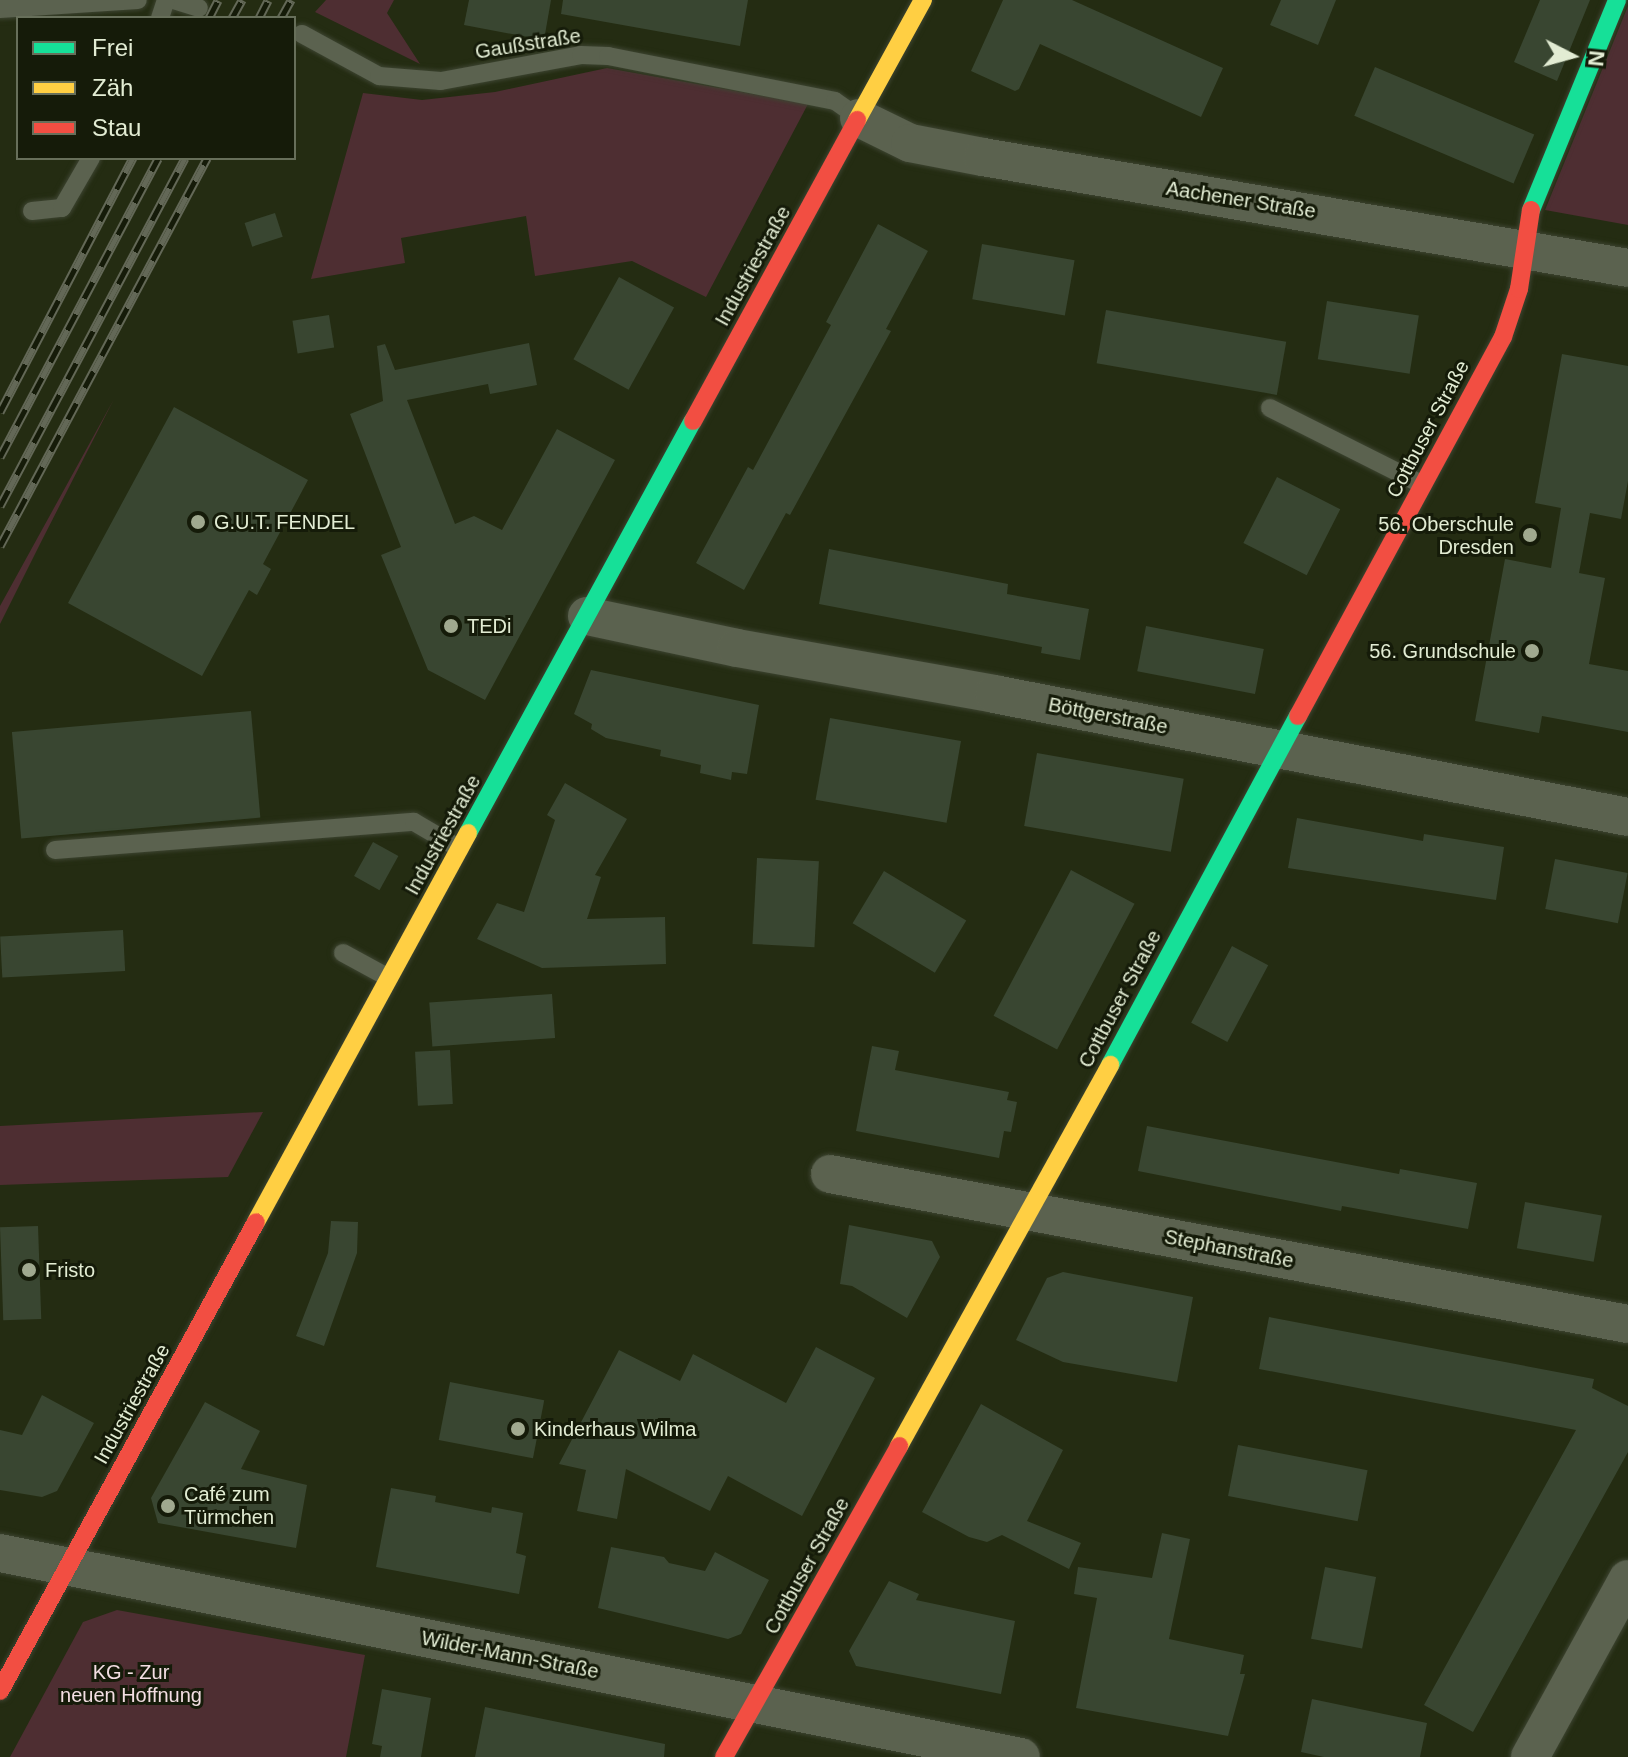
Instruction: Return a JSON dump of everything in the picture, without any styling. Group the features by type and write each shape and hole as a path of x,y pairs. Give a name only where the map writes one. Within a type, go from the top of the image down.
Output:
{"street":[{"name":"Industriestraße","path":"0,1691 923,0"},
{"name":"Cottbuser Straße","path":"724,1757 1031,1211 1503,337 1519,289 1529,216 1617,0"},
{"name":"Aachener Straße","path":"859,118 910,143 1628,268"},
{"name":"Böttgerstraße","path":"587,616 737,648 1628,817"},
{"name":"Stephanstraße","path":"830,1174 1628,1324"},
{"name":"Wilder-Mann-Straße","path":"0,1553 1021,1757"},
{"path":"1530,1757 1628,1579"}],"lane":[{"path":"0,9 138,0"},
{"path":"173,0 199,8"},
{"name":"Gaußstraße","path":"302,34 379,76 441,81 581,55 608,56 835,101 859,118"},
{"path":"32,211 62,208 90,160"},
{"path":"1270,408 1423,485"},
{"path":"55,850 414,822 460,849"},
{"path":"343,953 389,978"}],"green space":[{"path":"326,0 394,0 387,13 420,64 315,12"},
{"path":"1628,6 1628,225 1545,210"},
{"path":"607,68 808,104 706,297 632,261 535,276 526,216 401,238 405,263 311,279 363,93 422,100 495,92"},
{"path":"114,399 40,544 0,624 0,606"},
{"path":"263,1112 228,1177 0,1185 0,1126"},
{"name":"KG - Zur neuen Hoffnung","path":"117,1610 365,1655 346,1757 10,1757 83,1622"}],"building":[{"path":"469,0 551,0 544,40 464,25"},
{"path":"563,0 748,0 740,46 561,14"},
{"path":"1003,0 1072,0 1223,68 1201,117 1040,44 1019,89 1015,91 971,71"},
{"path":"1281,0 1336,0 1318,45 1270,25"},
{"path":"1540,0 1590,0 1557,81 1514,62"},
{"path":"1375,67 1534,135 1514,183 1354,116"},
{"path":"275,213 283,237 252,247 245,223"},
{"path":"878,224 928,251 886,329 891,331 790,515 786,513 744,590 696,563 748,467 753,470 831,325 826,322"},
{"path":"982,244 1075,260 1065,315 972,299"},
{"path":"619,277 674,308 629,390 573,359"},
{"path":"1327,301 1419,316 1410,374 1318,359"},
{"path":"1106,310 1286,342 1277,395 1097,363"},
{"path":"329,315 334,348 298,353 292,321"},
{"path":"529,343 537,385 490,394 488,384 407,400 455,524 474,516 502,530 557,429 615,460 485,700 428,670 381,555 401,547 350,414 383,401 377,346 385,344 395,370"},
{"path":"1562,354 1628,366 1628,481 1621,519 1590,513 1579,573 1605,578 1589,664 1628,671 1628,732 1542,716 1539,733 1475,721 1505,559 1551,568 1561,508 1535,503"},
{"name":"G.U.T. FENDEL","path":"174,407 308,480 263,564 271,569 257,595 249,590 202,676 68,603"},
{"path":"1277,477 1340,509 1307,575 1243,543"},
{"path":"829,549 1008,584 1007,594 1089,609 1080,660 1041,653 1042,647 819,604"},
{"path":"1146,626 1264,649 1255,694 1137,671"},
{"path":"591,670 759,705 747,774 732,772 731,780 700,773 701,765 660,756 661,750 606,738 591,729 592,724 574,714"},
{"path":"251,711 260,818 21,839 12,732"},
{"path":"830,718 961,741 947,823 816,800"},
{"path":"1037,753 1184,779 1171,852 1024,826"},
{"path":"565,783 627,819 595,875 601,877 587,919 665,917 666,964 542,968 477,939 497,903 524,912 555,820 547,815"},
{"path":"1297,818 1423,841 1424,834 1504,847 1496,900 1288,868"},
{"path":"373,842 398,856 379,890 354,876"},
{"path":"757,858 819,861 814,947 752,944"},
{"path":"1555,859 1628,873 1618,923 1545,909"},
{"path":"1071,870 1135,904 1057,1049 994,1016"},
{"path":"884,871 966,920 935,973 853,923"},
{"path":"123,930 125,971 2,977 0,936"},
{"path":"1232,946 1268,965 1227,1042 1191,1023"},
{"path":"552,994 555,1038 432,1046 429,1003"},
{"path":"872,1046 899,1051 895,1070 1009,1092 1007,1100 1017,1102 1011,1132 1004,1131 999,1158 856,1131"},
{"path":"450,1050 453,1104 418,1106 415,1052"},
{"path":"1147,1126 1399,1174 1400,1169 1477,1183 1468,1229 1342,1206 1341,1211 1138,1171"},
{"path":"1525,1202 1602,1216 1594,1262 1517,1248"},
{"path":"331,1221 358,1222 357,1253 324,1346 296,1336 328,1253"},
{"path":"849,1225 932,1241 940,1257 907,1318 852,1286 840,1284"},
{"path":"38,1226 41,1319 3,1320 0,1227"},
{"path":"1063,1272 1193,1297 1177,1382 1063,1362 1016,1340 1047,1278"},
{"path":"1269,1317 1594,1379 1592,1388 1628,1406 1628,1452 1473,1732 1424,1705 1576,1430 1259,1369"},
{"path":"816,1347 875,1378 802,1516 728,1476 710,1511 626,1469 617,1519 577,1511 586,1470 559,1464 619,1350 680,1381 693,1354 786,1403"},
{"name":"Kinderhaus Wilma","path":"450,1382 544,1400 533,1458 439,1440"},
{"path":"42,1395 94,1423 57,1491 42,1497 0,1490 0,1430 22,1435"},
{"path":"205,1402 260,1431 241,1469 307,1485 296,1548 158,1523 151,1498"},
{"path":"981,1404 1063,1450 1027,1521 1081,1543 1069,1569 1002,1535 987,1542 969,1537 922,1512"},
{"path":"1238,1445 1368,1470 1358,1521 1228,1496"},
{"path":"391,1488 436,1496 435,1502 491,1513 492,1507 523,1513 516,1553 526,1556 519,1594 376,1567"},
{"path":"1162,1533 1190,1539 1169,1639 1244,1655 1240,1674 1245,1674 1228,1736 1076,1708 1097,1598 1074,1594 1078,1567 1152,1578"},
{"path":"611,1547 664,1557 669,1563 705,1571 715,1552 769,1580 741,1634 728,1639 598,1608"},
{"path":"1325,1567 1376,1577 1362,1649 1311,1639"},
{"path":"889,1581 919,1594 916,1600 1015,1621 1001,1694 856,1666 849,1651"},
{"path":"382,1689 431,1698 421,1757 380,1757 382,1746 372,1744"},
{"path":"1312,1699 1427,1723 1420,1757 1324,1757 1301,1752"},
{"path":"485,1707 665,1744 664,1757 475,1757"}],"railway":[{"path":"210,16 218,0"},
{"path":"233,16 242,0"},
{"path":"260,16 268,0"},
{"path":"282,16 291,0"},
{"path":"0,412 132,160"},
{"path":"0,457 157,160"},
{"path":"0,506 184,160"},
{"path":"0,546 206,160"}],"traffic: fast":[{"path":"1531,210 1617,0"},
{"path":"468,833 693,421"},
{"path":"1110,1065 1298,716"}],"traffic: slow":[{"path":"857,120 923,0"},
{"path":"256,1222 468,833"},
{"path":"899,1446 1110,1065"}],"traffic: jam":[{"path":"693,421 857,120"},
{"path":"1298,716 1503,337 1519,289 1531,210"},
{"path":"0,1691 256,1222"},
{"path":"724,1757 899,1446"}],"place":[{"name":"G.U.T. FENDEL","path":"198,522"},
{"name":"56. Oberschule Dresden","path":"1530,535"},
{"name":"TEDi","path":"451,626"},
{"name":"56. Grundschule","path":"1532,651"},
{"name":"Fristo","path":"29,1270"},
{"name":"Kinderhaus Wilma","path":"518,1429"},
{"name":"Café zum Türmchen","path":"168,1506"}]}
